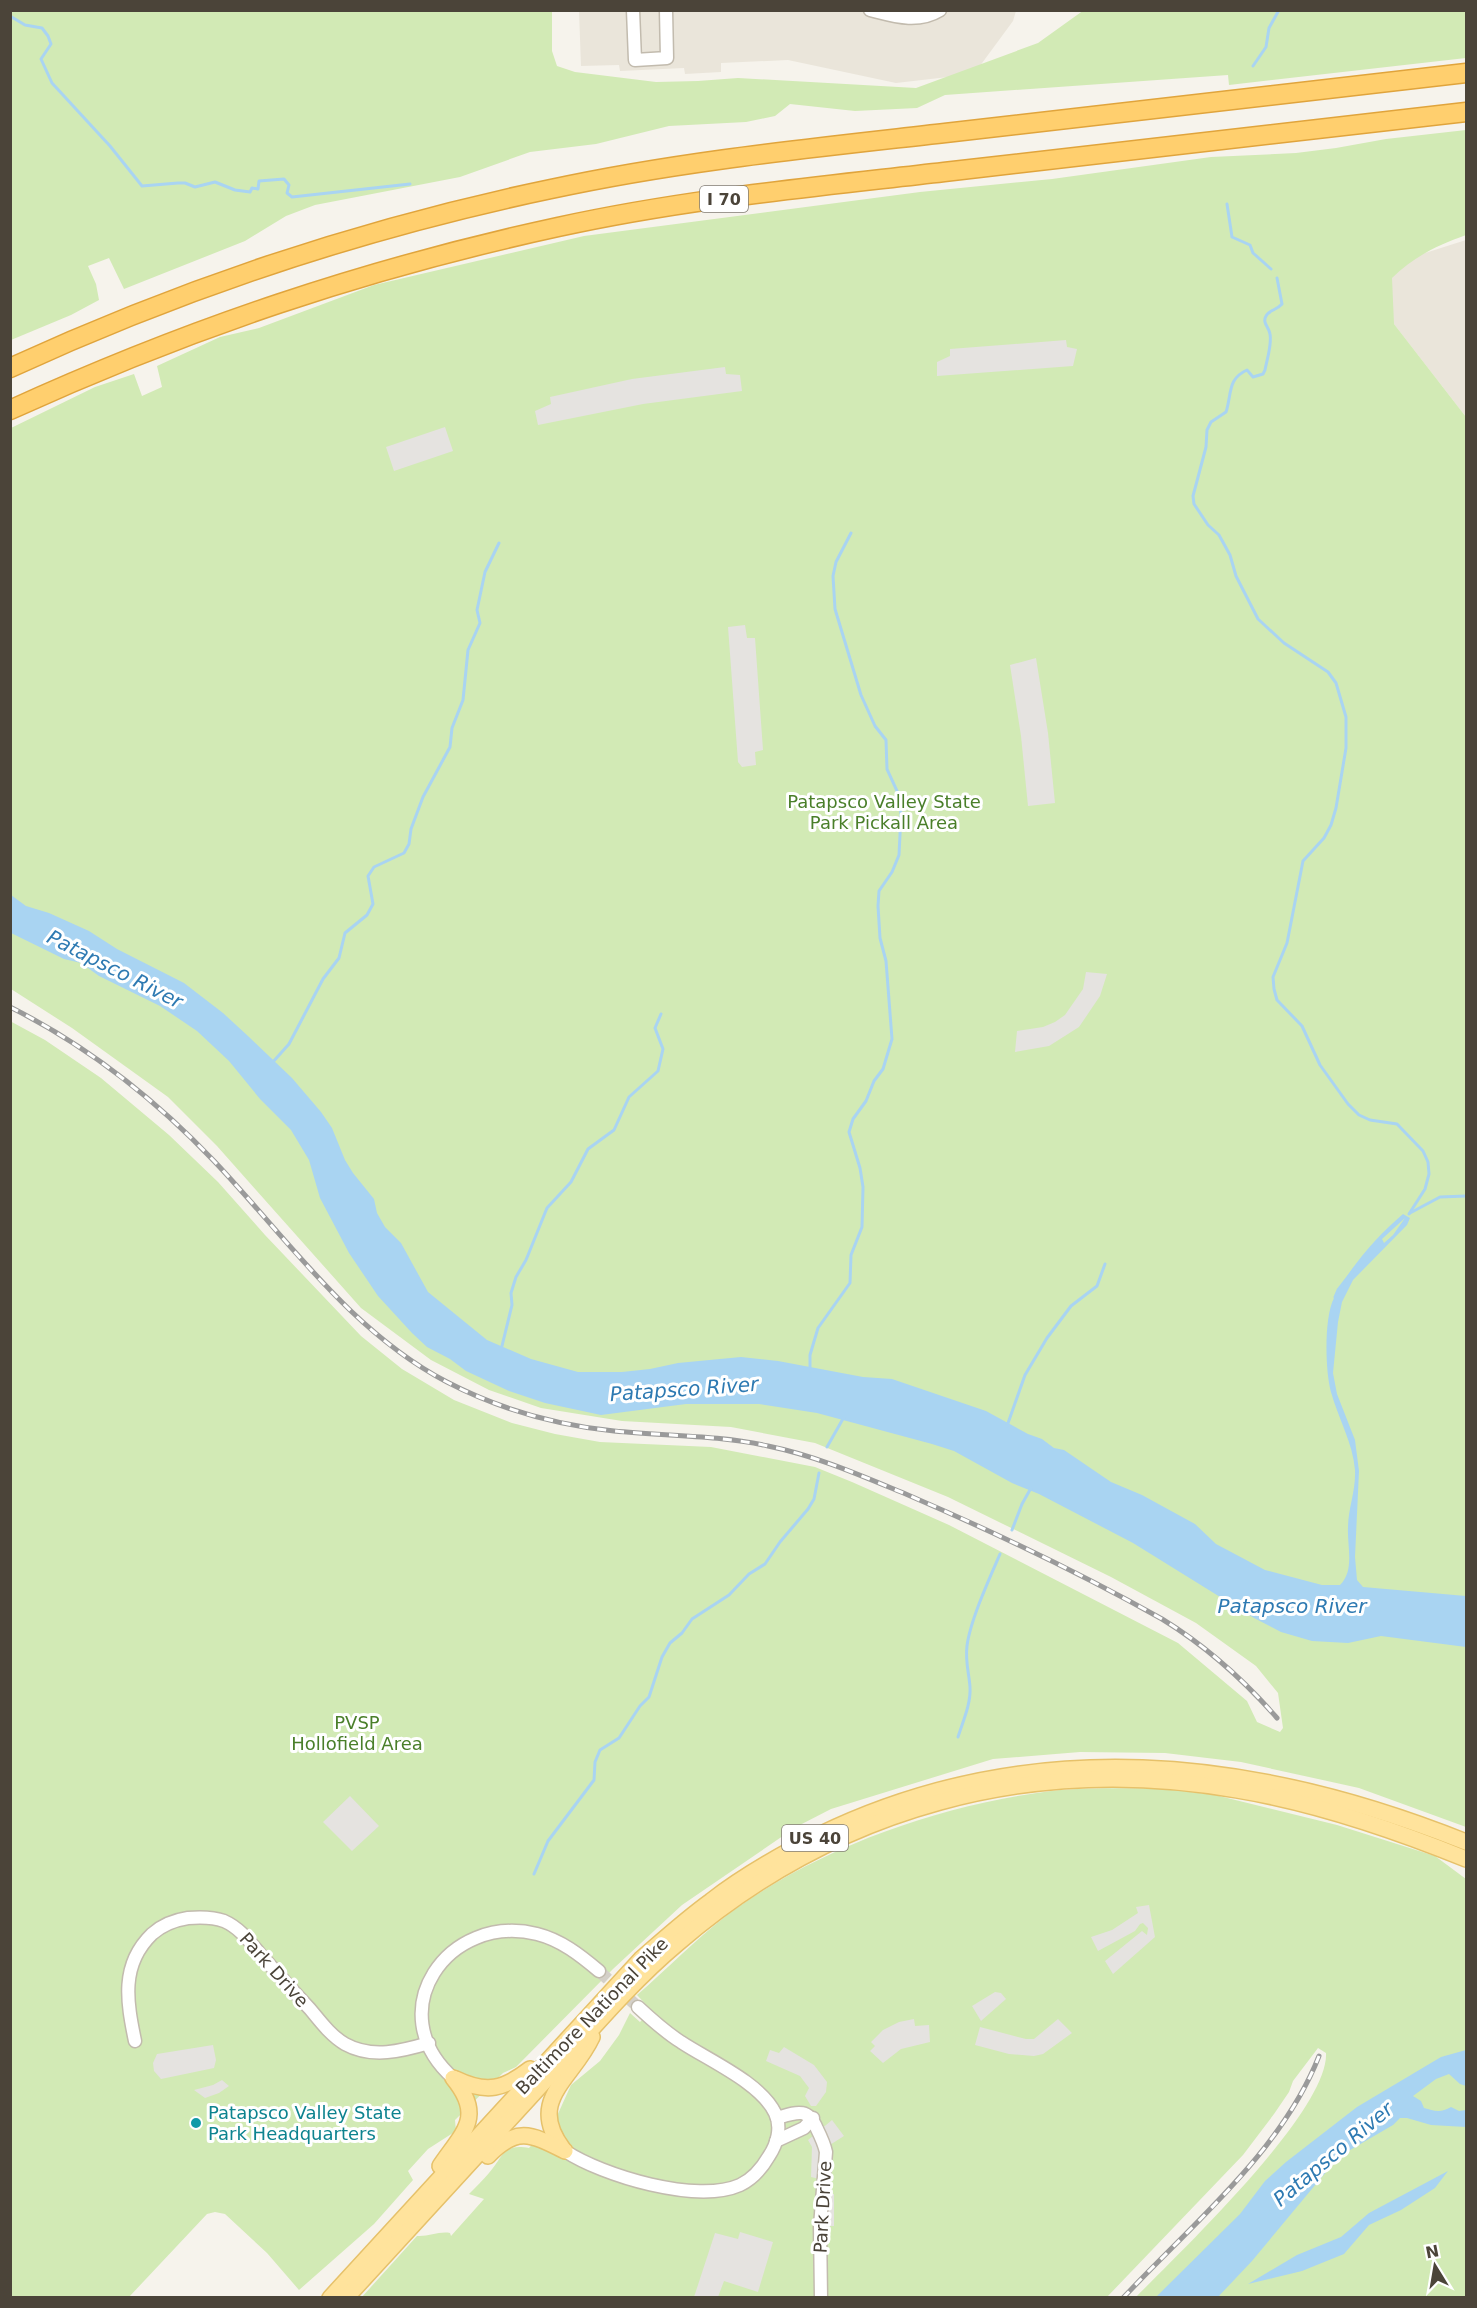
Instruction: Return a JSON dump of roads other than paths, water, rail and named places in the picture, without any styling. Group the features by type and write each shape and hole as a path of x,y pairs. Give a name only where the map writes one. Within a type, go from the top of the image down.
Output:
{"highway":[{"name":"I 70","path":"10,368 149,308 285,259 428,217 554,188 680,166 773,153 1467,73"},
{"name":"I 70","path":"10,410 162,345 289,299 440,255 562,226 698,202 1467,112"}],"main road":[{"name":"Baltimore National Pike","path":"330,2298 641,1959 712,1899 753,1872 800,1845 865,1815 917,1797 1004,1776 1060,1769 1138,1767 1189,1770 1285,1785 1388,1813 1467,1842"},
{"name":"Baltimore National Pike","path":"346,2298 632,1986 678,1943 718,1910 765,1878 819,1848 872,1824 929,1805 1036,1783 1087,1778 1189,1783 1239,1790 1332,1812 1386,1828 1467,1859"},
{"path":"565,2151 549,2125 547,2114 550,2102 586,2051 600,2021"},
{"path":"453,2078 478,2088 492,2088 508,2084 567,2039"},
{"path":"415,2205 462,2136 470,2118 469,2101 453,2078"},
{"path":"433,2203 466,2179 508,2138 527,2136 565,2151"}],"street":[{"path":"633,10 635,60 668,58 666,10"},
{"path":"870,10 914,18 925,17 940,10"},
{"name":"Park Drive","path":"135,2041 127,1993 134,1959 147,1939 156,1931 175,1921 195,1917 225,1922 243,1934 327,2029 345,2044 364,2051 384,2053 429,2043"},
{"path":"453,2078 440,2064 429,2043 422,2012 424,1991 434,1971 443,1961 474,1939 498,1932 514,1931 538,1934 564,1944 599,1971"},
{"path":"565,2151 595,2167 647,2184 689,2191 716,2192 742,2184 753,2177 771,2154 776,2141 777,2118 769,2103 732,2074 680,2042 638,2007"},
{"path":"776,2141 804,2128 813,2118 800,2113 777,2118"},
{"name":"Park Drive","path":"813,2118 826,2152 820,2234 821,2298"}],"water":[{"name":"Patapsco River","path":"11,895 26,906 49,913 89,931 117,949 184,983 223,1013 292,1078 321,1112 332,1128 345,1160 374,1199 377,1213 385,1227 401,1243 428,1292 487,1340 531,1359 578,1372 622,1372 678,1363 741,1357 778,1361 863,1377 892,1379 986,1411 1042,1439 1054,1448 1064,1450 1111,1482 1142,1495 1195,1524 1216,1544 1265,1570 1322,1585 1340,1585 1345,1579 1349,1565 1348,1521 1355,1478 1354,1460 1329,1383 1326,1344 1328,1318 1340,1286 1374,1242 1403,1214 1410,1218 1407,1225 1353,1280 1342,1302 1338,1322 1333,1373 1337,1394 1355,1440 1359,1471 1355,1557 1357,1580 1363,1587 1466,1596 1466,1647 1381,1636 1348,1643 1312,1641 1281,1632 1254,1618 1133,1543 1039,1494 1012,1483 954,1451 932,1444 817,1413 759,1404 686,1404 601,1415 545,1403 509,1391 466,1371 450,1359 427,1347 378,1296 349,1253 320,1198 309,1160 291,1130 260,1099 229,1061 197,1031 160,1006 99,976 81,963 64,959 11,933","holes":["1405,1218 1384,1243 1382,1239"]},
{"name":"Patapsco River","path":"1466,2050 1466,2086 1460,2084 1449,2074 1436,2079 1413,2096 1421,2101 1424,2108 1434,2111 1451,2107 1459,2111 1466,2110 1466,2127 1431,2125 1400,2118 1393,2125 1345,2153 1331,2166 1252,2261 1218,2297 1156,2297 1240,2214 1265,2181 1286,2162 1357,2107 1441,2057"},
{"path":"1448,2171 1435,2188 1401,2210 1369,2225 1344,2254 1302,2271 1248,2284 1297,2255 1341,2237 1369,2213"}],"waterway":[{"path":"1253,66 1266,47 1269,28 1279,10"},
{"path":"10,16 25,25 42,28 51,44 41,59 52,83 110,146 142,186 185,183 195,187 215,182 235,190 250,192 252,188 258,189 259,181 284,179 289,185 287,193 292,197 410,184"},
{"path":"1227,204 1232,237 1250,245 1253,253 1271,269"},
{"path":"1277,278 1282,304 1269,312 1265,318 1270,338 1265,370 1263,374 1253,377 1247,370 1236,378 1231,388 1226,412 1211,422 1207,430 1206,447 1193,496 1194,504 1208,525 1219,535 1230,555 1236,576 1258,619 1284,643 1328,672 1336,683 1346,717 1346,748 1336,808 1324,838 1303,861 1287,943 1273,977 1274,989 1277,1000 1302,1026 1320,1065 1348,1104 1359,1115 1370,1120 1397,1124 1423,1151 1428,1162 1429,1174 1425,1189 1409,1214"},
{"path":"810,1371 810,1355 818,1328 850,1283 851,1255 862,1227 863,1187 849,1132 853,1119 866,1101 874,1081 883,1069 892,1039 886,961 880,938 878,906 879,891 892,872 899,855 901,814 898,793 887,769 886,740 875,726 861,695 835,609 833,576 836,562 851,533"},
{"path":"272,1063 289,1044 323,979 339,958 345,933 367,915 373,904 368,876 374,867 404,853 409,844 411,829 423,797 450,747 452,728 463,700 468,650 480,623 477,610 485,572 499,543"},
{"path":"501,1350 516,1277 526,1260 547,1208 571,1182 588,1149 614,1130 629,1097 658,1071 663,1049 655,1028 661,1014"},
{"path":"1410,1213 1440,1197 1466,1196"},
{"path":"1007,1426 1025,1375 1047,1338 1071,1306 1097,1286 1105,1264"},
{"path":"1335,1297 1355,1268"},
{"path":"827,1447 844,1417"},
{"path":"534,1874 548,1841 594,1780 595,1762 600,1750 619,1738 640,1706 649,1697 662,1657 670,1643 682,1633 692,1619 729,1595 749,1574 765,1564 814,1499 819,1473"},
{"path":"1012,1530 1031,1488"},
{"path":"958,1737 970,1693 966,1657 969,1636 981,1599 1000,1554"}],"tunnel":[{"path":"599,1971 638,2007"}],"railway":[{"path":"10,1007 93,1056 144,1095 192,1138 294,1252 350,1310 412,1361 447,1382 507,1408 549,1420 614,1431 749,1442 804,1455 874,1481 1037,1554 1162,1619 1194,1640 1223,1664 1277,1718"},
{"path":"1123,2298 1206,2214 1259,2155 1303,2091 1319,2056"}],"place":[{"name":"Patapsco Valley State Park Headquarters","path":"196,2123"}],"park label":[{"name":"Patapsco Valley State Park Pickall Area","path":"884,812"},
{"name":"PVSP Hollofield Area","path":"357,1733"}]}
